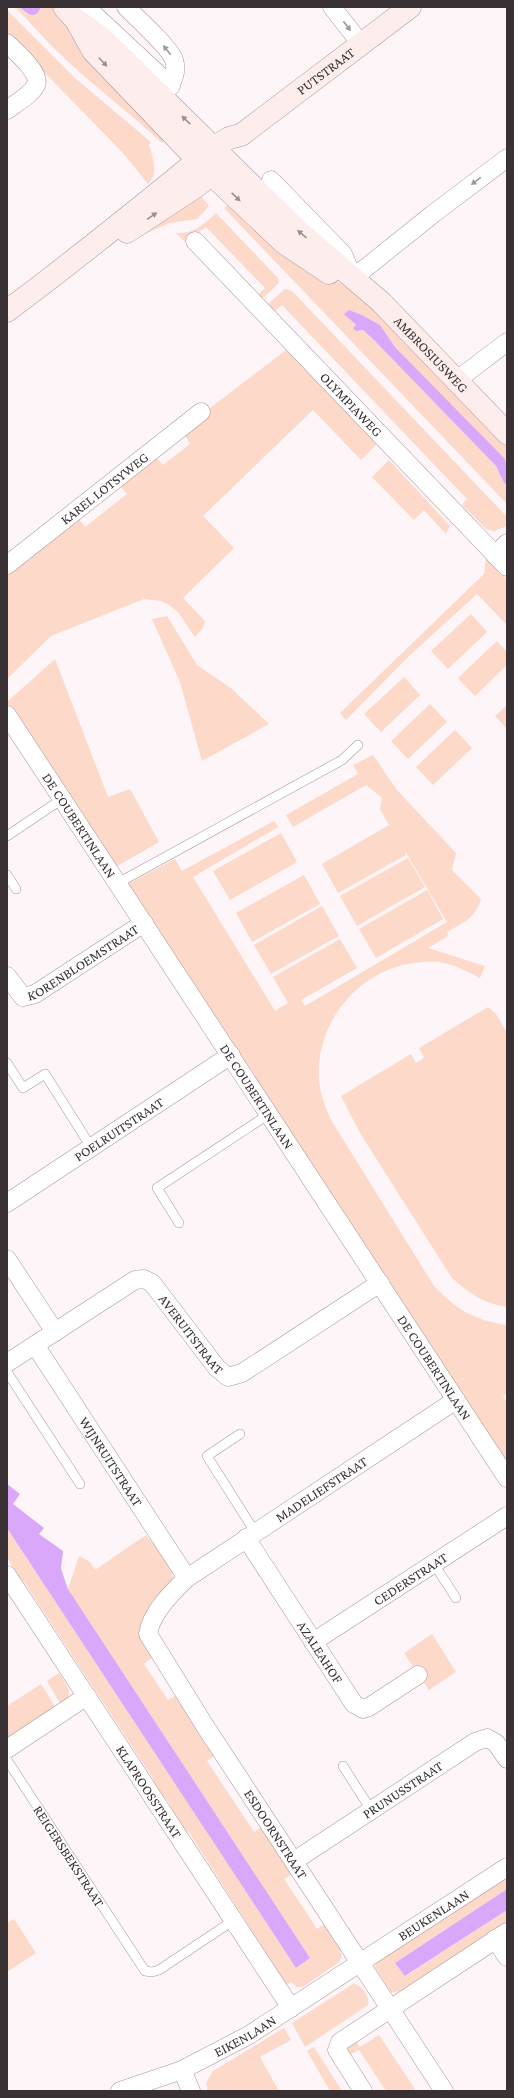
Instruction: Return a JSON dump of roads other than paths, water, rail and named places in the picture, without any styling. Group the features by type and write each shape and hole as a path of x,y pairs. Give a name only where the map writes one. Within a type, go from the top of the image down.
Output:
{"main road":[{"name":"PUTSTRAAT","path":"7,311 93,247 119,238 197,186 229,138 241,135 410,7"},
{"path":"81,10 93,51 161,98 284,243 335,277 359,273"},
{"name":"AMBROSIUSWEG","path":"213,160 282,204 359,273 381,302 458,380 507,433"}],"street":[{"path":"81,10 161,98 175,71 175,60 169,51 126,7"},
{"path":"332,7 361,44"},
{"path":"7,43 32,69 37,78 37,85 7,110"},
{"path":"359,273 507,158"},
{"name":"AMBROSIUSWEG","path":"271,180 282,204 343,254 359,273"},
{"name":"OLYMPIAWEG","path":"195,241 503,555"},
{"path":"458,380 507,342"},
{"name":"KAREL LOTSYWEG","path":"7,565 201,412"},
{"name":"DE COUBERTINLAAN","path":"7,715 507,1478"},
{"name":"KORENBLOEMSTRAAT","path":"7,976 23,997 35,994 144,923"},
{"name":"POELRUITSTRAAT","path":"7,1202 231,1055"},
{"path":"7,1259 55,1332"},
{"name":"AVERUITSTRAAT","path":"7,1364 134,1280 144,1279 152,1283 217,1368 228,1377 235,1376 242,1373 380,1283"},
{"name":"WIJNRUITSTRAAT","path":"35,1345 187,1578"},
{"name":"MADELIEFSTRAAT","path":"187,1578 456,1400"},
{"name":"CEDERSTRAAT","path":"314,1642 507,1516"},
{"name":"AZALEAHOF","path":"250,1535 314,1642 354,1704 363,1709 369,1707 418,1675"},
{"name":"KLAPROOSSTRAAT","path":"7,1575 291,2008"},
{"name":"ESDOORNSTRAAT","path":"187,1578 159,1610 149,1626 148,1634 165,1663 444,2091"},
{"path":"7,1749 86,1696"},
{"name":"PRUNUSSTRAAT","path":"294,1861 475,1742 487,1738 496,1744 507,1759"},
{"name":"BEUKENLAAN","path":"361,1963 507,1867"},
{"path":"363,2091 337,2050 340,2042 501,1936 507,1957"},
{"name":"EIKENLAAN","path":"120,2091 182,2070 249,2035 361,1963"},
{"path":"182,2070 191,2091"}],"lane":[{"path":"118,883 342,760 358,745"},
{"path":"7,836 62,799"},
{"path":"7,875 16,889"},
{"path":"7,1063 23,1088 45,1074 91,1147"},
{"path":"180,1223 157,1188 269,1114"},
{"path":"7,1372 80,1484"},
{"path":"240,1434 207,1456 250,1535"},
{"path":"434,1564 456,1598"},
{"name":"REIGERSBEKSTRAAT","path":"7,1760 131,1952 145,1971 152,1972 159,1970 234,1920"},
{"path":"343,1766 372,1810"}]}
